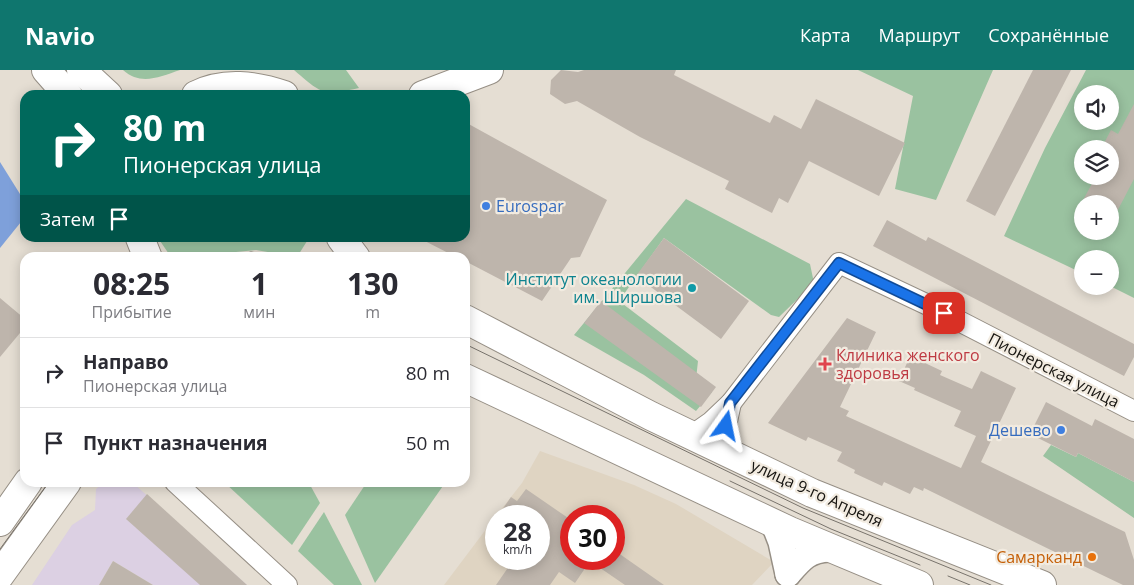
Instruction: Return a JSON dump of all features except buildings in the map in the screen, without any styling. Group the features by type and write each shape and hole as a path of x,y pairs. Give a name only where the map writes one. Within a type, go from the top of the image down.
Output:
{"main road":[{"path":"46,70 64,90"},
{"path":"81,70 103,90"},
{"path":"436,90 489,70"},
{"path":"213,90 223,87 246,86 263,90"},
{"path":"342,242 351,252"},
{"name":"улица 9-го Апреля","path":"470,322 691,436 744,461 894,527 1042,585"},
{"path":"470,380 774,524 829,549 919,585"},
{"path":"0,522 24,487"},
{"path":"0,575 63,487"}],"street":[{"name":"Пионерская улица","path":"730,403 839,263 928,305 1134,411"},
{"path":"691,436 711,422 730,403"},
{"path":"730,403 726,426 730,448 744,461"},
{"path":"180,487 287,585"},
{"path":"774,524 794,579"},
{"path":"794,579 803,556 817,549 829,549"}],"shaded area":[{"path":"540,451 634,485 676,504 774,562 752,585 444,585 485,531 485,570 550,570 550,505 505,505 522,483"},
{"path":"98,487 137,487 247,585 153,585 113,561 99,585 32,585 72,525 95,510 96,489"}],"green space":[{"path":"123,70 180,70 150,79 143,79 130,75"},
{"path":"294,70 346,70 359,88 321,90"},
{"path":"858,70 993,70 936,200 895,189 913,96"},
{"path":"1086,70 1134,70 1134,298 1119,290 1119,250 1074,250 1074,269 1004,236 1045,148 1074,93 1074,130 1119,130 1119,85 1078,85"},
{"path":"686,199 810,264 814,283 779,317 771,315 664,238 619,301 698,361 696,379 712,392 696,411 644,375 574,335"},
{"path":"161,242 306,242 300,252 256,250 236,252 168,252"},
{"path":"1051,445 1076,457 1078,453 1134,482 1134,518 1043,456"},
{"path":"229,487 311,487 320,503 292,545"},
{"path":"364,487 442,487 375,583 345,515"},
{"path":"324,512 362,585 334,585 298,551"}],"water":[{"path":"0,162 20,194 20,223 0,248"}],"tram line":[{"path":"470,346 803,508 991,585"},
{"path":"730,481 831,529 920,565"},
{"path":"0,549 45,487"},
{"path":"948,576 970,585"}],"place":[{"name":"Eurospar","path":"486,206"},
{"name":"Институт океанологии им. Ширшова","path":"692,288"},
{"name":"Клиника женского здоровья","path":"825,364"},
{"name":"Дешево","path":"1061,430"},
{"name":"Самарканд","path":"1092,557"}],"route":[{"path":"726,426 730,403 839,263 944,313"}]}
